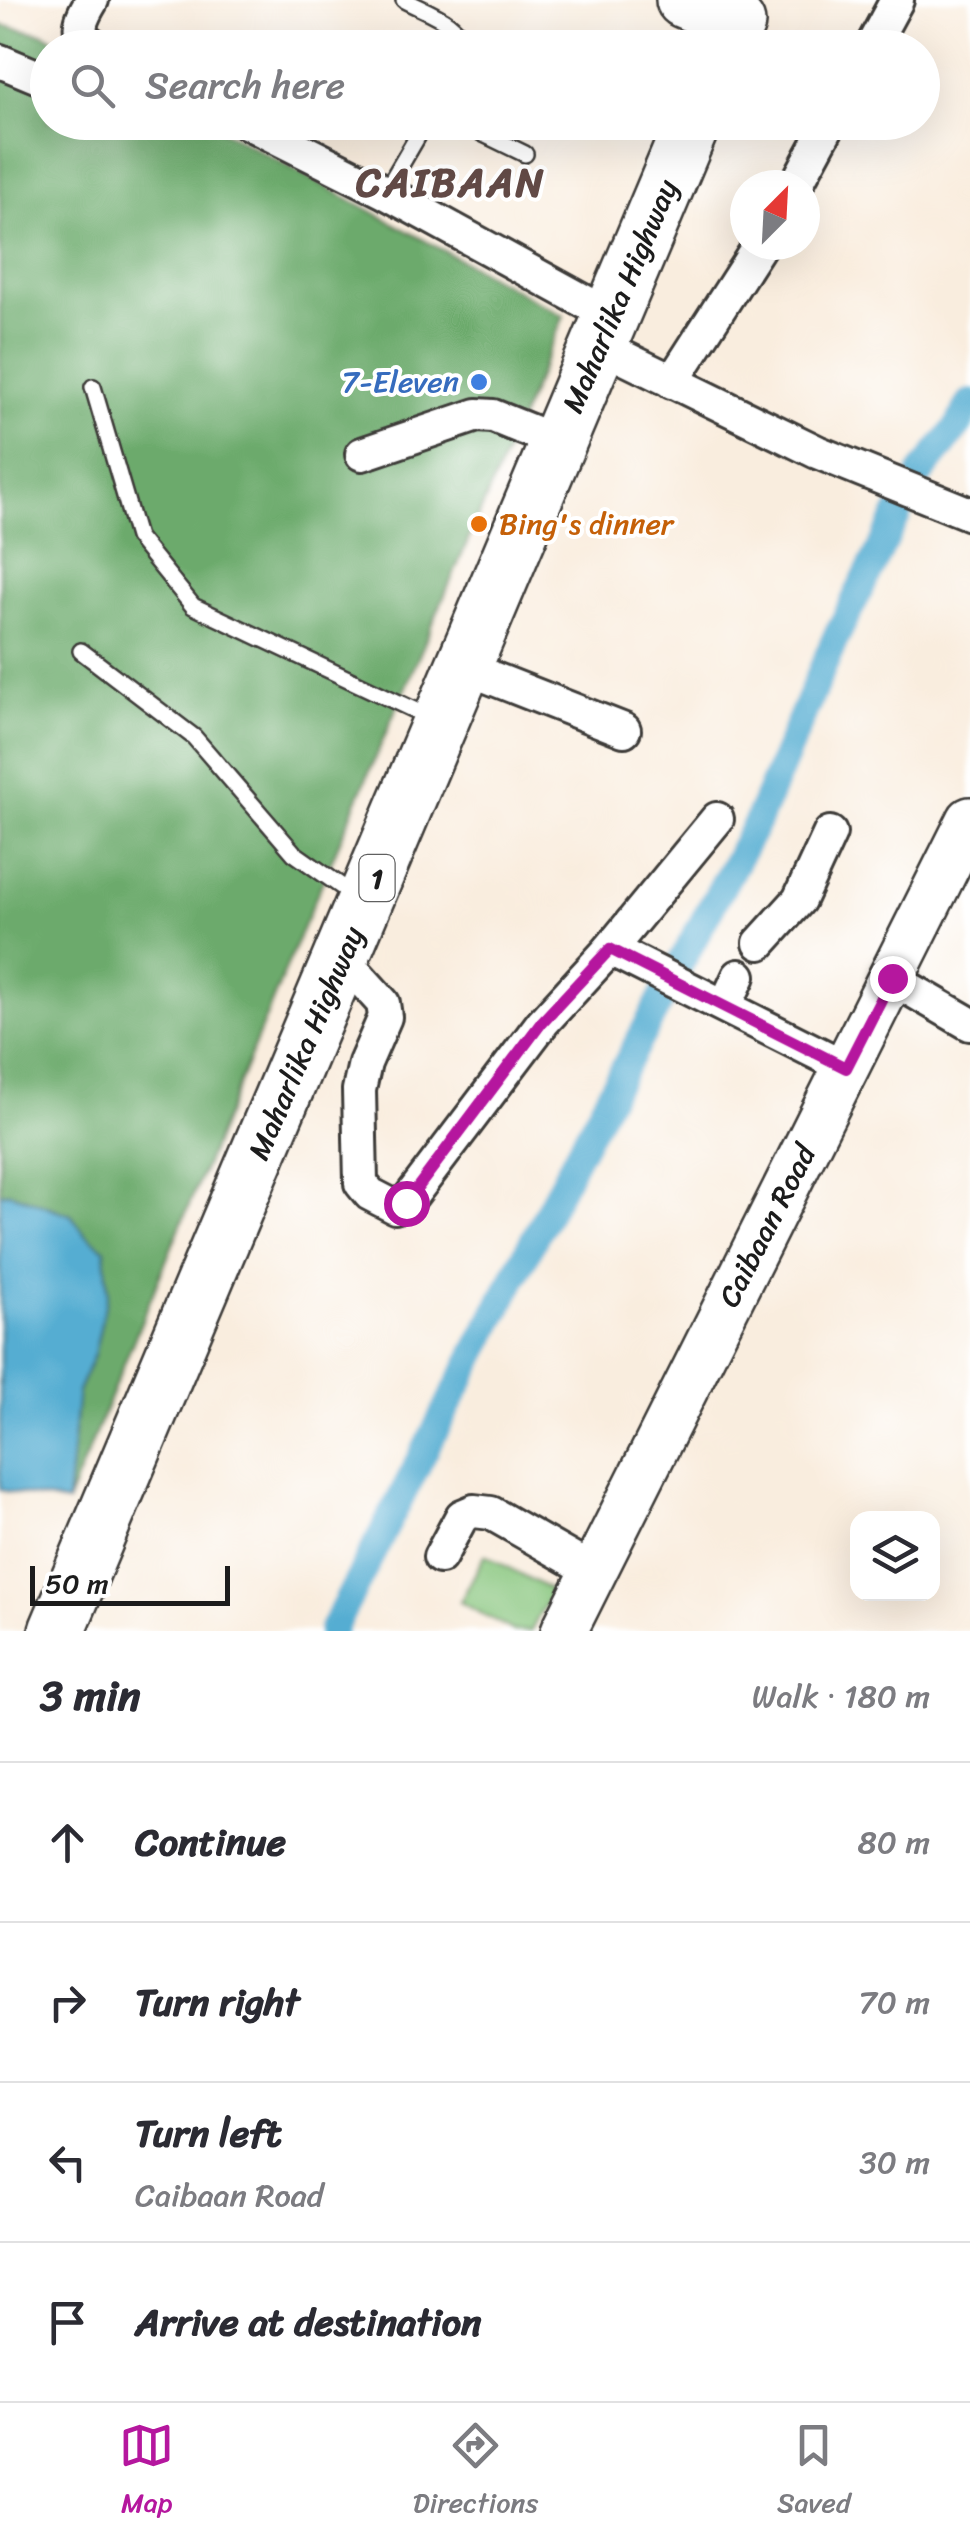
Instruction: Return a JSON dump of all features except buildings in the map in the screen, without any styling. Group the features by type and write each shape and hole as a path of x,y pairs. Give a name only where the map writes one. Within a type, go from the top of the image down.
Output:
{"highway":[{"path":"661,0 677,30"},
{"path":"684,0 725,30"},
{"name":"Maharlika Highway","path":"57,1631 685,140"}],"street":[{"path":"80,30 79,22 92,0"},
{"path":"881,30 897,0"},
{"path":"0,61 30,74"},
{"path":"282,140 386,192 604,331 672,382 817,452 970,514"},
{"path":"804,170 820,140"},
{"path":"672,382 750,260"},
{"path":"362,454 477,415 493,416 558,442"},
{"path":"464,667 624,730"},
{"path":"343,959 383,1003 385,1017 365,1063 359,1090 361,1183 370,1194 395,1207 406,1203 542,1022 610,949 717,820"},
{"name":"Caibaan Road","path":"564,1631 970,820"},
{"path":"760,943 799,900 830,833"},
{"path":"610,949 674,981 732,991 846,1068"},
{"path":"892,978 970,1024"},
{"path":"440,1556 462,1516 491,1513 594,1572"}],"lane":[{"path":"404,0 456,30"},
{"path":"386,192 416,140"},
{"path":"496,140 525,154"},
{"path":"93,387 138,537 192,606 442,724"},
{"path":"80,651 194,738 294,853 366,905"}],"green space":[{"path":"0,25 30,31 30,140 240,140 564,316 296,944 67,1503 78,1391 94,1355 105,1250 85,1234 71,1215 11,1193 0,1193"},
{"path":"485,1555 552,1591 531,1631 514,1631 460,1602"}],"water":[{"path":"0,1193 11,1193 71,1215 85,1234 105,1250 108,1292 94,1355 78,1391 67,1503 0,1490"}],"waterway":[{"path":"921,473 958,426 970,403"},
{"path":"332,1631 578,1153 757,822 835,639 898,514"}],"place":[{"name":"7-Eleven","path":"479,382"},
{"name":"Bing's dinner","path":"479,524"}],"district":[{"name":"CAIBAAN","path":"451,182"}],"route":[{"path":"406,1203 542,1022 610,949 846,1068 892,978"}]}
